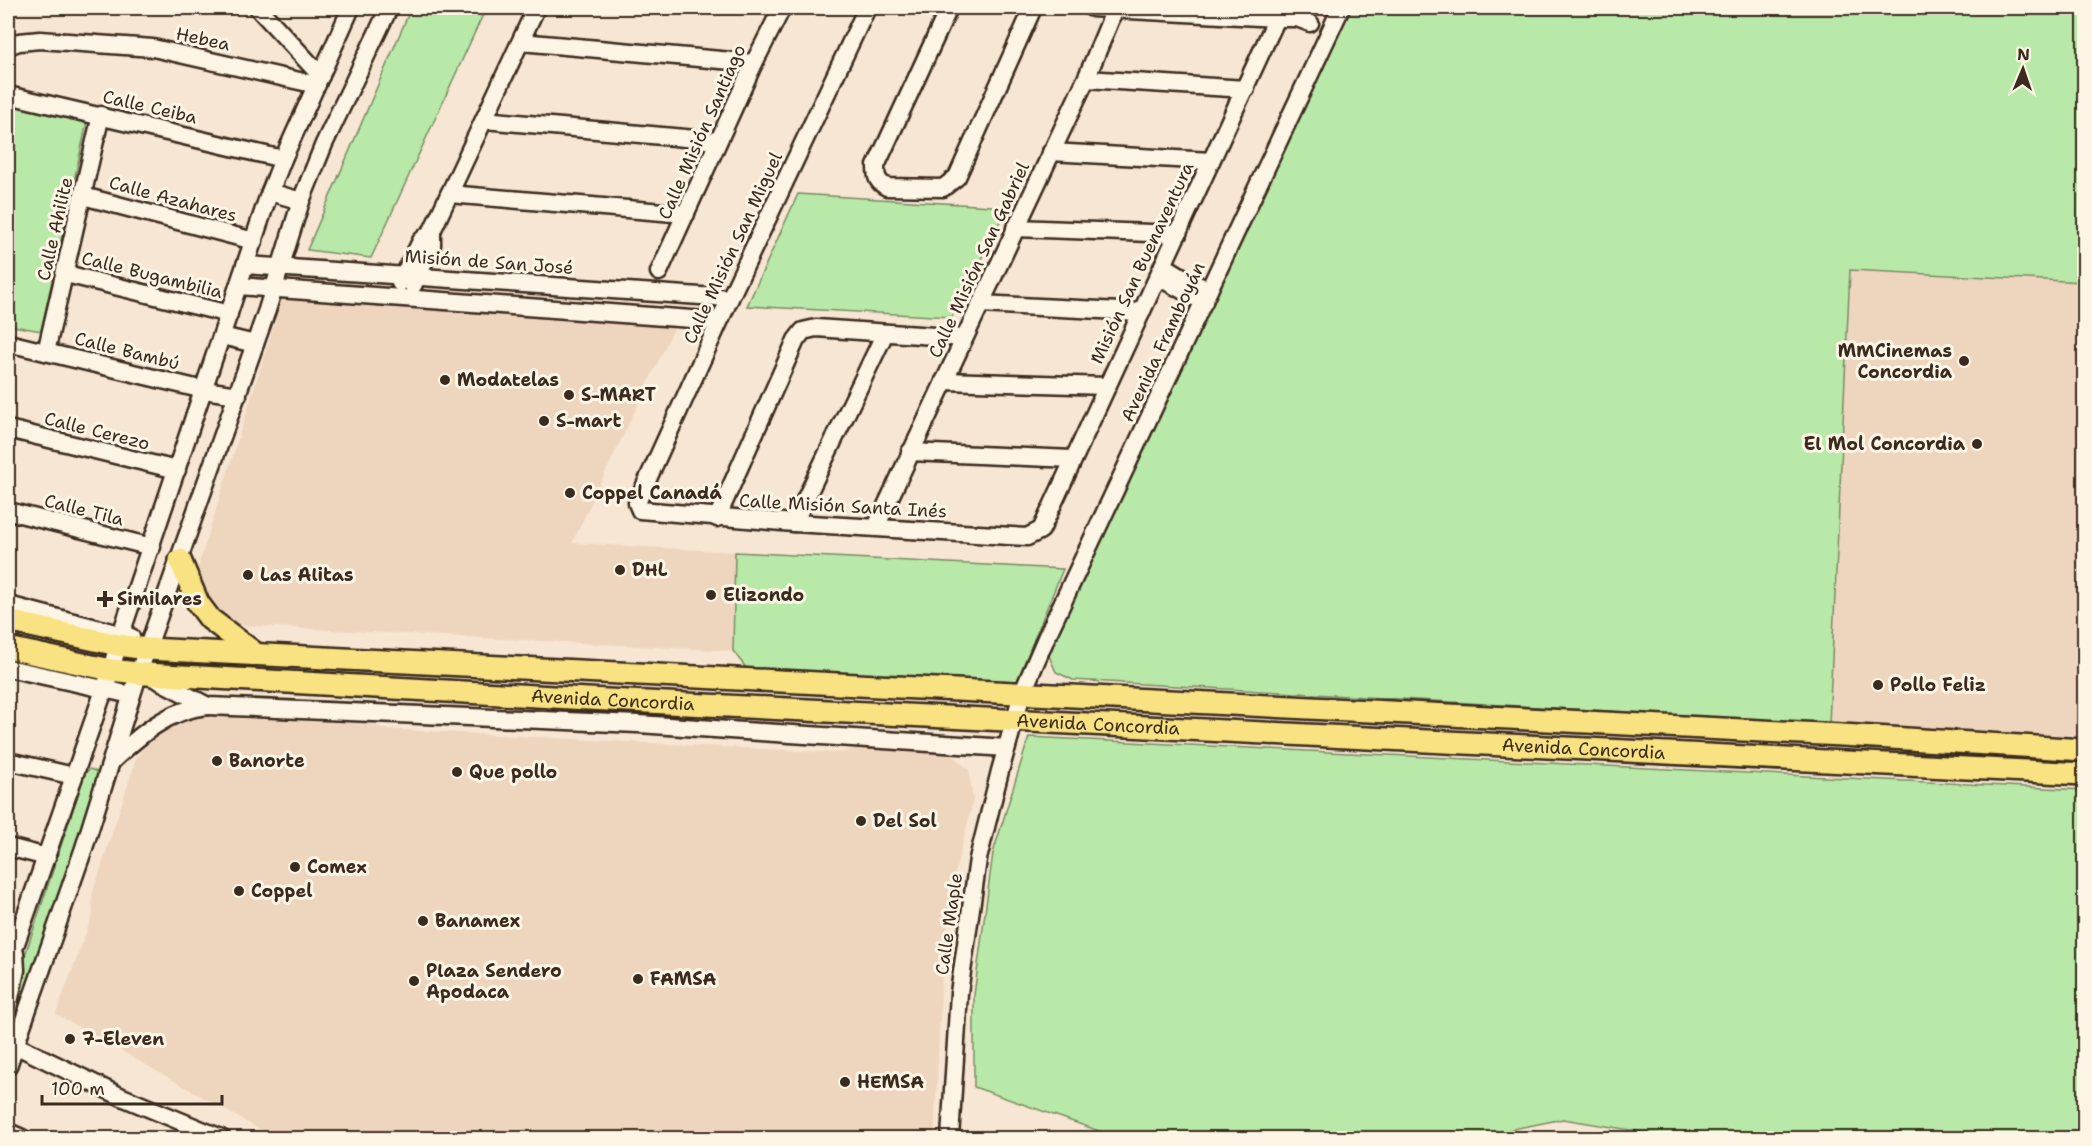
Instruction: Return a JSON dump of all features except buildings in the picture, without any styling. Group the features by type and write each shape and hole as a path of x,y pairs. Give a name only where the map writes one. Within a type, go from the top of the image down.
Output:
{"main road":[{"path":"180,560 198,603 210,619 256,654"},
{"name":"Avenida Concordia","path":"8,621 148,646 256,654 1019,706 2085,774"},
{"name":"Avenida Concordia","path":"8,648 107,680 142,673 588,699 1019,706 1168,702 1842,735 2085,750"}],"street":[{"path":"258,8 319,80"},
{"path":"8,966 14,938 47,857 270,192 351,8"},
{"path":"8,1066 11,1047 84,848 131,695 142,673 148,646 238,395 301,201 324,144 389,8"},
{"path":"399,298 410,276 432,245 432,231 536,8"},
{"name":"Calle Misión Santiago","path":"659,272 754,63 782,8"},
{"name":"Calle Misión San Miguel","path":"637,506 719,321 867,8"},
{"path":"949,8 876,166 877,178 887,187 943,188 957,177 1033,8"},
{"path":"1092,8 1297,18 1310,23"},
{"name":"Avenida Framboyán","path":"1019,706 1046,638 1341,8"},
{"name":"Calle Misión San Gabriel","path":"876,527 1086,79 1115,9"},
{"name":"Misión San Buenaventura","path":"1045,525 1106,386 1246,89 1277,18"},
{"name":"Hebea","path":"8,46 18,42 40,40 153,48 319,80"},
{"path":"521,42 754,63"},
{"path":"1086,79 1246,89"},
{"name":"Calle Ceiba","path":"8,94 283,159"},
{"name":"Calle Ahilite","path":"46,352 66,274 101,115"},
{"path":"484,120 718,141"},
{"path":"1051,152 1211,161"},
{"path":"270,192 301,201"},
{"path":"449,194 686,214"},
{"name":"Calle Azahares","path":"83,196 254,241"},
{"path":"1015,228 1178,234"},
{"name":"Misión de San José","path":"245,265 730,298"},
{"path":"1161,271 1193,283 1206,296"},
{"name":"Calle Bugambilia","path":"66,274 229,314"},
{"path":"238,286 719,321"},
{"path":"980,304 1141,312"},
{"path":"717,518 796,340 803,331 816,328 964,338"},
{"path":"794,524 885,333"},
{"path":"222,336 255,344"},
{"name":"Calle Bambú","path":"8,343 204,390 238,395"},
{"path":"944,381 1106,386"},
{"name":"Calle Cerezo","path":"8,429 177,470"},
{"path":"910,452 1073,459"},
{"name":"Calle Misión Santa Inés","path":"637,506 642,511 717,518 1027,537 1041,530 1045,525"},
{"name":"Calle Tila","path":"8,511 152,547"},
{"path":"8,604 119,640"},
{"path":"8,668 107,680 131,695"},
{"path":"142,673 208,706"},
{"path":"111,762 137,737 170,717 193,707 208,706 638,724 1007,748"},
{"name":"Calle Maple","path":"950,1138 959,993 978,860 1019,706"},
{"path":"8,760 74,776"},
{"path":"8,847 47,857"},
{"path":"8,1007 16,970 14,938"},
{"path":"8,1029 11,1047"},
{"path":"11,1047 221,1138"},
{"path":"8,1132 22,1138"}],"shaded area":[{"name":"El Mol Concordia","path":"1850,270 2084,282 2084,736 1829,724"},
{"path":"282,299 675,326 572,543 735,552 733,651 237,625 219,617 200,587 198,567"},
{"path":"202,713 355,719 385,729 839,753 863,747 936,751 953,756 969,770 973,801 953,881 942,974 934,1138 275,1138 56,1014 93,914 92,895 137,757 157,729"}],"green space":[{"path":"411,8 486,8 371,258 307,250"},
{"path":"1348,8 2084,8 2084,282 1850,270 1829,724 1073,680 1056,672 1049,656 1145,434"},
{"path":"8,104 87,122 41,331 8,325"},
{"path":"798,194 1007,207 952,317 747,306"},
{"path":"735,552 1063,569 1014,688 750,673 733,651"},
{"path":"1029,737 2084,790 2084,1138 1680,1138 1563,1119 1468,1138 1119,1138 974,1087 974,995 993,853"},
{"path":"90,769 99,773 16,1027 8,1023 26,952 85,773"}],"place":[{"name":"MMCinemas Concordia","path":"1964,361"},
{"name":"Modatelas","path":"445,380"},
{"name":"S-MART","path":"569,395"},
{"name":"S-mart","path":"544,421"},
{"name":"El Mol Concordia","path":"1977,444"},
{"name":"Coppel Canadá","path":"570,493"},
{"name":"DHL","path":"620,570"},
{"name":"Las Alitas","path":"248,575"},
{"name":"Elizondo","path":"711,595"},
{"name":"Similares","path":"105,599"},
{"name":"Pollo Feliz","path":"1878,685"},
{"name":"Banorte","path":"217,761"},
{"name":"Que pollo","path":"457,772"},
{"name":"Del Sol","path":"861,821"},
{"name":"Comex","path":"295,867"},
{"name":"Coppel","path":"239,891"},
{"name":"Banamex","path":"423,921"},
{"name":"FAMSA","path":"638,979"},
{"name":"Plaza Sendero Apodaca","path":"414,981"},
{"name":"7-Eleven","path":"70,1039"},
{"name":"HEMSA","path":"845,1082"}]}
